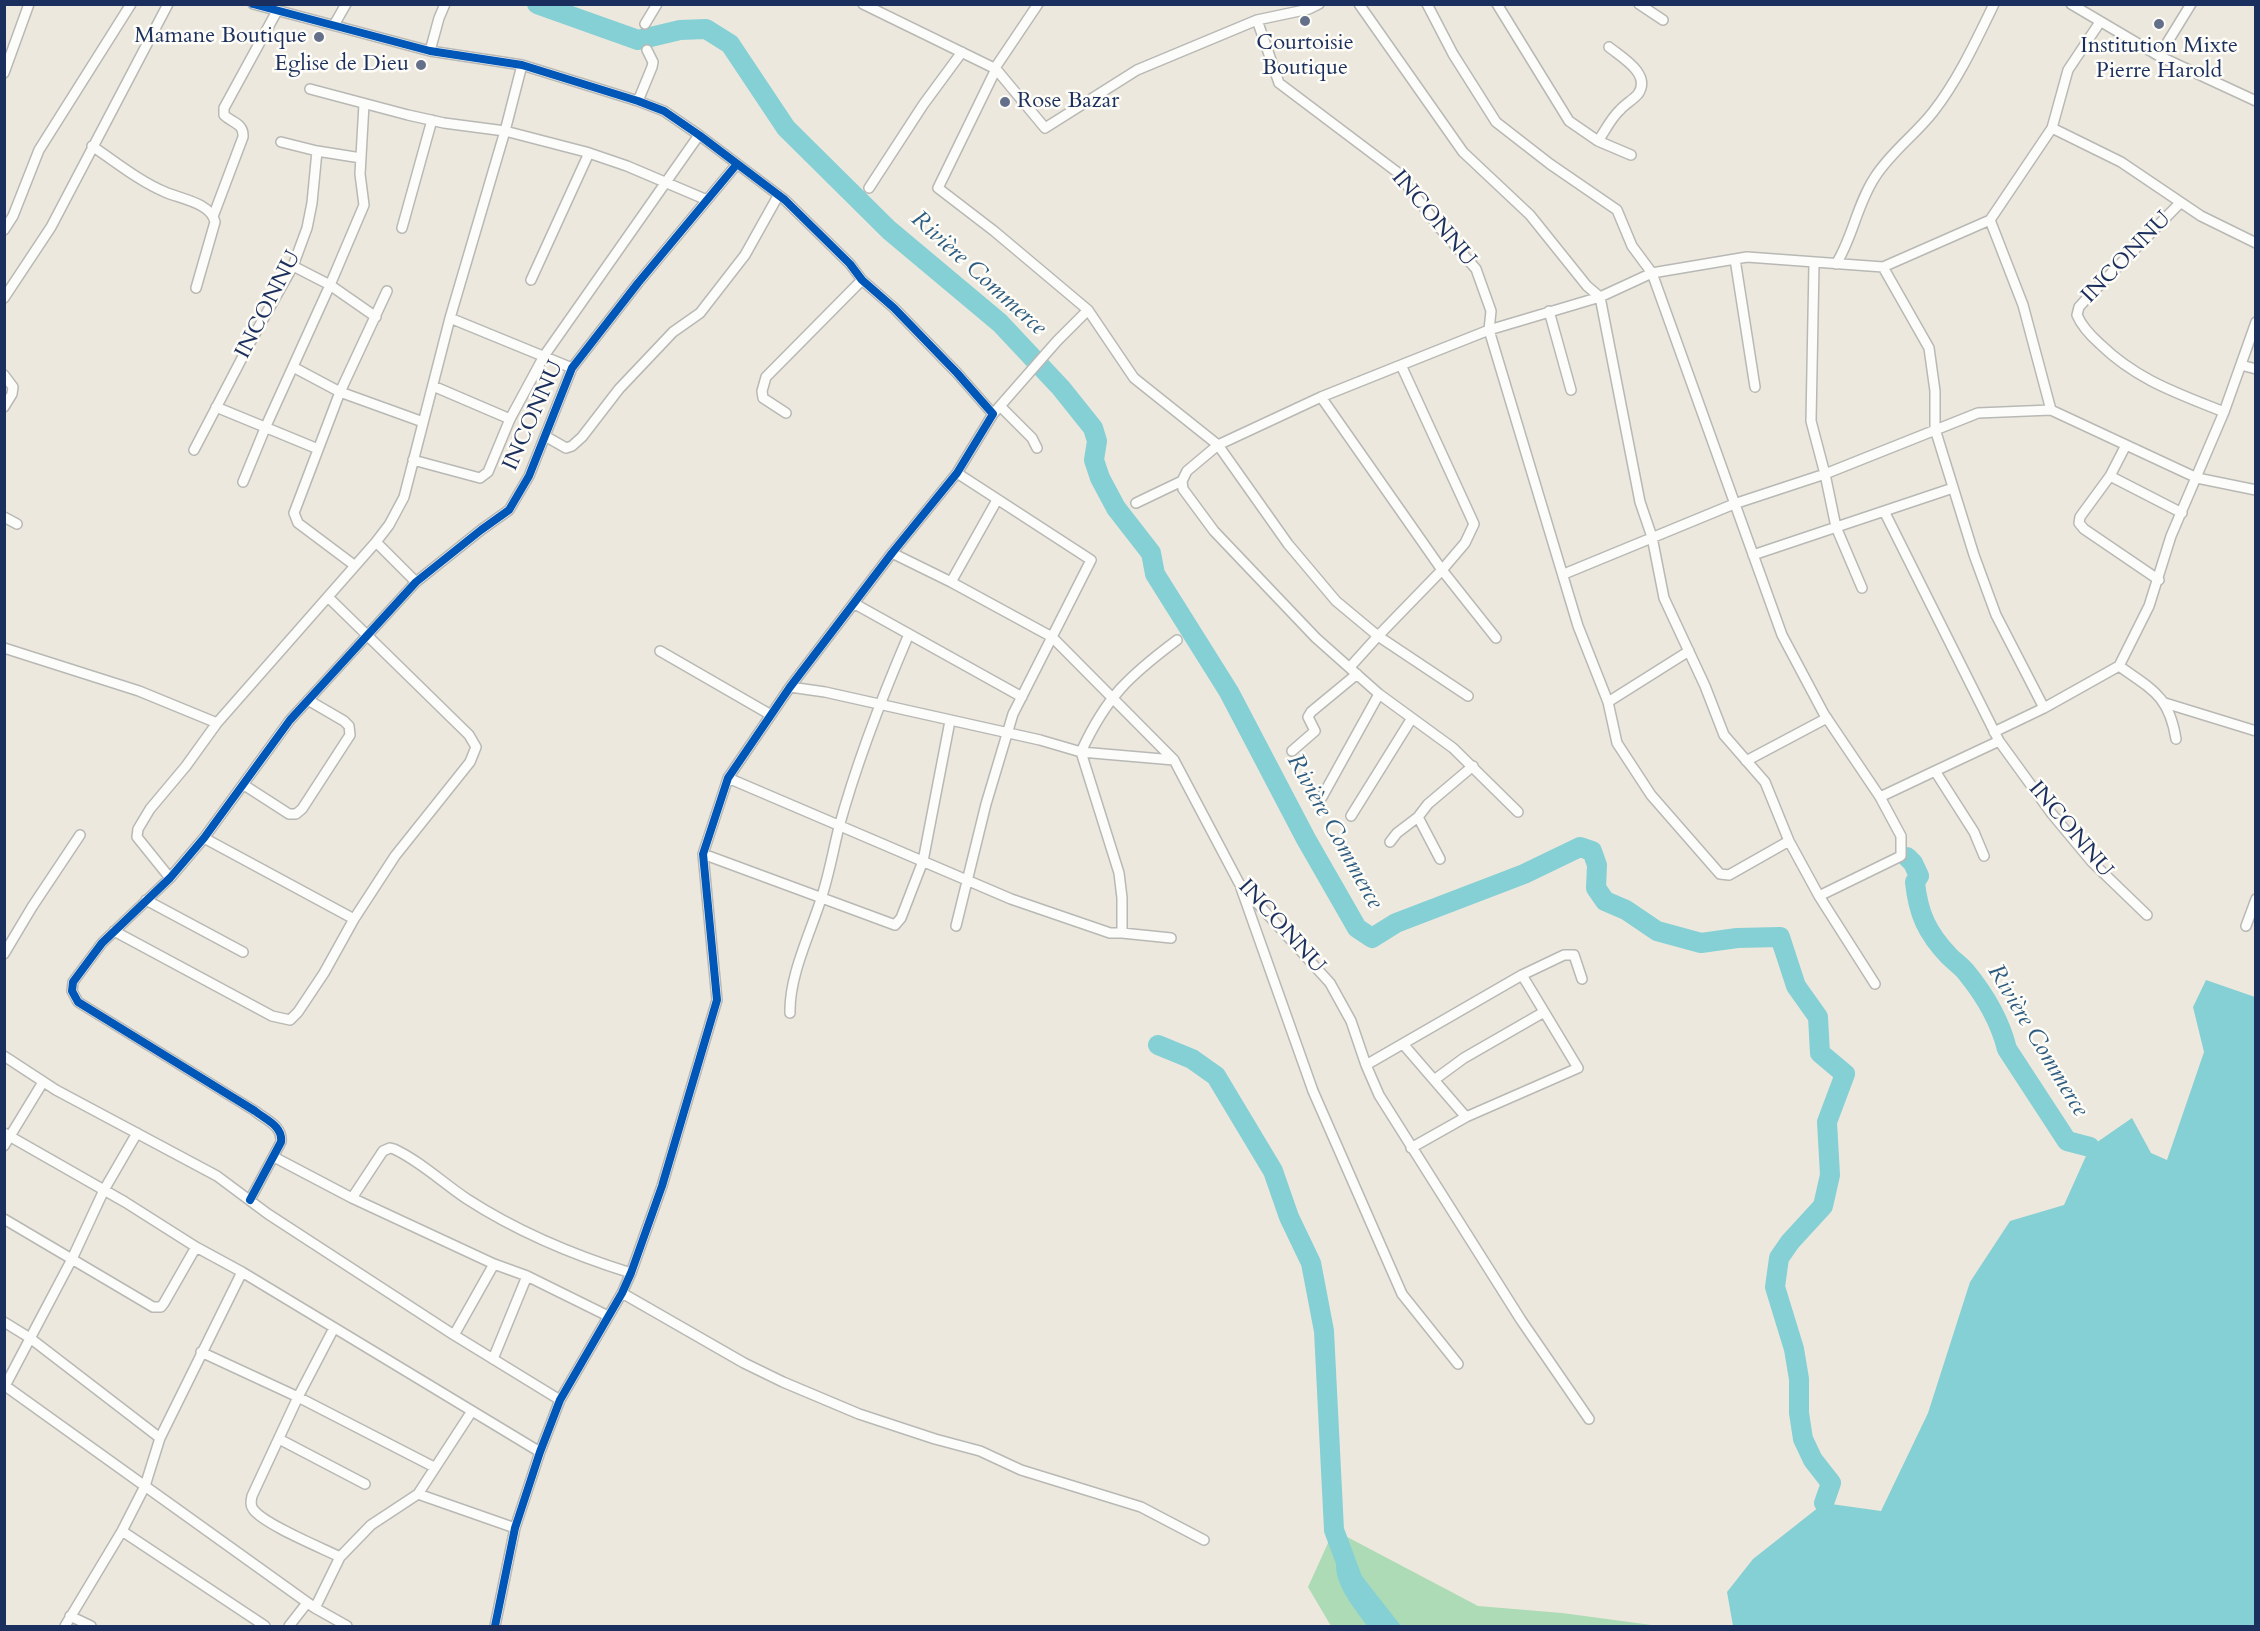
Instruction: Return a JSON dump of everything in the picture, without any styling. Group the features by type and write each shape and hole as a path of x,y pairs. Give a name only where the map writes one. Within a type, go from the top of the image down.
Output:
{"street":[{"path":"4,73 30,4"},
{"path":"4,230 13,216 39,150 131,4"},
{"path":"4,298 51,226 168,4"},
{"path":"253,4 284,9 430,51 522,65 664,111 699,135 800,214 850,264 862,280 910,324 993,414"},
{"path":"334,25 346,4"},
{"path":"430,51 439,18 446,4"},
{"path":"645,24 657,4"},
{"path":"863,4 996,68 1045,128 1137,70 1257,20 1310,9 1318,4"},
{"path":"1038,4 996,68 938,188 994,231 1088,310 1134,378 1220,448 1288,544 1336,601 1378,636 1468,696"},
{"path":"1359,4 1463,152 1530,215 1587,285 1600,297 1640,502 1652,537 1664,598 1724,735 1765,782 1789,841 1819,896 1875,984"},
{"path":"1427,4 1453,54 1496,122 1550,164 1617,210 1632,246 1652,273 1782,634 1827,718 1880,797 1901,836 1901,856 1819,896"},
{"path":"1497,4 1569,121 1598,141 1631,155"},
{"path":"1640,4 1663,20"},
{"path":"1836,264 1848,243 1859,208 1875,177 1888,159 1918,129 1941,101 1968,56 1994,4"},
{"path":"2071,4 2159,56 2214,84 2256,101"},
{"path":"2159,56 2191,4"},
{"path":"196,288 215,222 214,214 244,130 226,118 224,108 284,9"},
{"name":"INCONNU","path":"1257,20 1279,83 1397,172 1439,227 1476,269 1491,311 1489,330 1564,573 1578,626 1608,702 1617,743 1633,769 1670,819 1720,874 1729,875 1789,841"},
{"path":"1518,812 1453,748 1379,694 1316,638 1249,570 1214,531 1183,489 1182,481 1187,471 1220,448 1321,398 1489,330 1600,297 1652,273 1747,257 1815,264 1883,267 1990,220 2052,128 2068,70 2100,22"},
{"path":"1598,141 1619,110 1636,96 1641,88 1640,76 1633,67 1608,46"},
{"path":"638,101 653,62 647,50"},
{"path":"870,188 923,105 962,52"},
{"path":"170,878 137,837 138,829 150,809 186,766 217,723 376,542 389,525 404,497 450,318 522,65"},
{"path":"310,89 432,120 505,131 589,153 627,166 707,200"},
{"name":"INCONNU","path":"243,482 364,205 360,174 364,104"},
{"path":"402,228 432,120"},
{"name":"INCONNU","path":"2052,128 2121,162 2201,216 2256,243"},
{"name":"INCONNU","path":"413,460 480,478 488,472 510,419 544,356 699,135"},
{"path":"281,142 361,158"},
{"path":"93,146 162,191 214,214"},
{"name":"INCONNU","path":"194,450 293,266 307,228 317,151"},
{"path":"531,280 589,153"},
{"name":"INCONNU","path":"274,1157 281,1142 282,1134 278,1128 255,1111 78,1002 73,996 73,981 114,931 170,878 204,838 290,720 416,582 509,510 529,476 572,368 737,164"},
{"name":"INCONNU","path":"545,436 566,448 582,437 619,389 673,332 700,313 745,255 778,196"},
{"name":"INCONNU","path":"2180,202 2088,297 2079,307 2077,315 2091,336 2116,360 2136,374 2224,412"},
{"path":"1990,220 2023,305 2051,411"},
{"path":"1735,260 1755,387"},
{"path":"1815,264 1810,421 1825,474 1836,527 1862,588"},
{"path":"293,266 330,285 376,317"},
{"path":"1883,267 1929,348 1935,391 1935,429 1974,555 1996,615 2044,708"},
{"path":"786,413 763,398 762,391 766,377 862,280"},
{"path":"354,565 295,519 294,513 340,392 387,291"},
{"path":"495,1626 515,1528 540,1452 560,1400 622,1293 631,1273 662,1186 717,1000 703,854 728,778 790,687 892,553 957,473 993,414 1088,310"},
{"path":"1549,311 1571,390"},
{"name":"INCONNU","path":"450,318 572,368"},
{"path":"1880,797 1935,771 2119,666 2149,606 2171,536 2224,412 2256,322"},
{"path":"2241,364 2256,369"},
{"path":"1292,751 1315,731 1308,717 1311,712 1353,670 1378,636 1442,570 1465,543 1474,524 1401,365"},
{"path":"293,367 340,392 423,422"},
{"path":"4,375 13,387 12,394 4,407"},
{"name":"INCONNU","path":"432,386 510,419"},
{"path":"1321,398 1442,570 1496,638"},
{"path":"1000,406 1032,438 1036,448"},
{"path":"216,408 266,426 318,449"},
{"path":"1564,573 1734,504 1825,474 1978,413 2051,411 2197,478 2256,490"},
{"path":"2126,445 2110,476 2080,517 2079,523 2084,529 2159,580"},
{"path":"956,926 986,804 1007,733 1022,697 1091,561 957,473"},
{"path":"2110,476 2182,513"},
{"path":"1136,503 1182,481"},
{"path":"1752,555 1953,488"},
{"path":"951,582 998,500"},
{"name":"INCONNU","path":"1884,511 1996,736 2052,814 2092,862 2147,915"},
{"path":"4,517 17,524"},
{"path":"376,542 416,582"},
{"name":"INCONNU","path":"892,553 1052,637 1174,760 1239,883 1330,983 1351,1021 1379,1095 1521,1320 1589,1419"},
{"path":"114,931 272,1016 290,1020 324,973 354,919 395,856 470,762 476,747 469,735 328,597"},
{"path":"855,604 1022,697"},
{"path":"790,1013 790,1002 802,953 822,896 839,826 878,704 909,634"},
{"path":"1122,933 1119,873 1081,752 1094,724 1112,696 1130,678 1177,640"},
{"path":"4,648 139,690 217,723"},
{"path":"660,651 771,716"},
{"path":"1608,702 1689,651"},
{"path":"2119,666 2156,692 2173,717 2176,739"},
{"path":"790,687 825,692 1081,752 1174,760"},
{"path":"1322,797 1379,694"},
{"path":"244,785 289,814 296,814 302,809 350,735 349,726 344,721 309,700"},
{"path":"2165,704 2256,731"},
{"path":"1351,816 1412,718"},
{"path":"1746,761 1827,718"},
{"path":"703,854 822,896 895,925 901,918 923,861 950,721"},
{"path":"1390,842 1396,833 1418,817 1428,804 1473,766"},
{"path":"1935,771 1974,832 1984,856"},
{"path":"728,778 1011,899 1110,933 1171,938"},
{"path":"1418,817 1440,859"},
{"path":"4,954 80,835"},
{"path":"204,838 354,919"},
{"path":"1239,883 1313,1091 1402,1294 1458,1364"},
{"path":"2246,926 2256,899"},
{"path":"146,900 243,952"},
{"path":"1366,1065 1522,975 1564,955 1574,955 1582,979"},
{"path":"1411,1148 1466,1117 1578,1068 1522,975"},
{"path":"1434,1080 1464,1058 1544,1012"},
{"path":"1403,1044 1466,1117"},
{"path":"4,1056 43,1082 217,1176 268,1214 398,1296 454,1335 560,1400"},
{"path":"4,1146 8,1134 43,1082"},
{"path":"136,1133 5,1386 311,1605 347,1626"},
{"path":"8,1134 540,1452"},
{"path":"352,1198 383,1151 394,1149 467,1199 519,1229 585,1259 631,1273"},
{"path":"250,1200 274,1157 352,1198 494,1264 527,1276 608,1316"},
{"path":"4,1219 153,1307 161,1307 196,1247"},
{"path":"454,1335 494,1264"},
{"path":"65,1626 122,1531 145,1486 160,1438 242,1272"},
{"path":"493,1359 527,1276"},
{"path":"622,1293 744,1362 783,1382 848,1410 935,1439 980,1451 1022,1470 1141,1507 1204,1540"},
{"path":"4,1322 30,1338 160,1438"},
{"path":"334,1328 298,1397 252,1496 252,1508 273,1523 340,1557"},
{"path":"201,1352 298,1397 434,1467"},
{"path":"289,1626 311,1605 340,1557 371,1525 418,1494 472,1411"},
{"path":"279,1439 365,1484"},
{"path":"418,1494 515,1528"},
{"path":"122,1531 265,1626"},
{"path":"70,1616 91,1626"}],"green space":[{"path":"1334,1530 1478,1606 1562,1613 1659,1626 1331,1626 1308,1587"}],"water":[{"path":"2206,980 2255,997 2255,1626 1733,1626 1727,1592 1753,1559 1824,1503 1881,1511 1928,1413 1970,1282 2010,1221 2064,1205 2090,1147 2132,1118 2151,1153 2167,1160 2204,1052 2193,1007"},
{"path":"1337,1557 1346,1558 1354,1566 1401,1626 1367,1626 1340,1585 1337,1576"}],"waterway":[{"name":"Rivière Commerce","path":"537,4 638,40 680,30 706,29 730,44 786,128 889,230 1000,323 1061,388 1093,428 1097,441 1094,460 1100,478 1116,508 1151,553 1155,574 1229,692 1306,839 1357,928 1372,938 1396,923 1524,874 1580,847 1592,851 1597,865 1596,888 1605,901 1626,910 1657,931 1701,943 1737,938 1780,937 1796,986 1818,1017 1820,1053 1845,1074 1827,1122 1830,1175 1823,1206 1790,1242 1779,1258 1775,1287 1794,1349 1799,1379 1799,1413 1803,1439 1813,1460 1831,1483 1824,1503"},
{"name":"Rivière Commerce","path":"1907,857 1913,863 1919,876 1915,882 1916,893 1929,931 1979,989 1996,1018 2007,1049 2067,1141 2090,1147"},
{"path":"1158,1045 1192,1059 1216,1076 1273,1171 1289,1217 1311,1263 1324,1331 1334,1530 1359,1597 1382,1626"}],"cycle path":[{"path":"253,4 430,51 522,65 664,111 785,200 850,264 862,280 894,308 993,414 957,473 892,553 790,687 728,778 703,854 717,1000 662,1186 631,1273 622,1293 560,1400 540,1452 515,1528 495,1626"},
{"path":"250,1200 281,1142 277,1128 255,1111 78,1002 72,991 73,982 102,943 170,878 204,838 290,720 416,582 509,510 529,476 572,368 638,283 737,164"}],"place":[{"name":"Courtoisie Boutique","path":"1305,21"},
{"name":"Institution Mixte Pierre Harold","path":"2159,24"},
{"name":"Mamane Boutique","path":"319,37"},
{"name":"Eglise de Dieu","path":"421,65"},
{"name":"Rose Bazar","path":"1005,102"}]}
